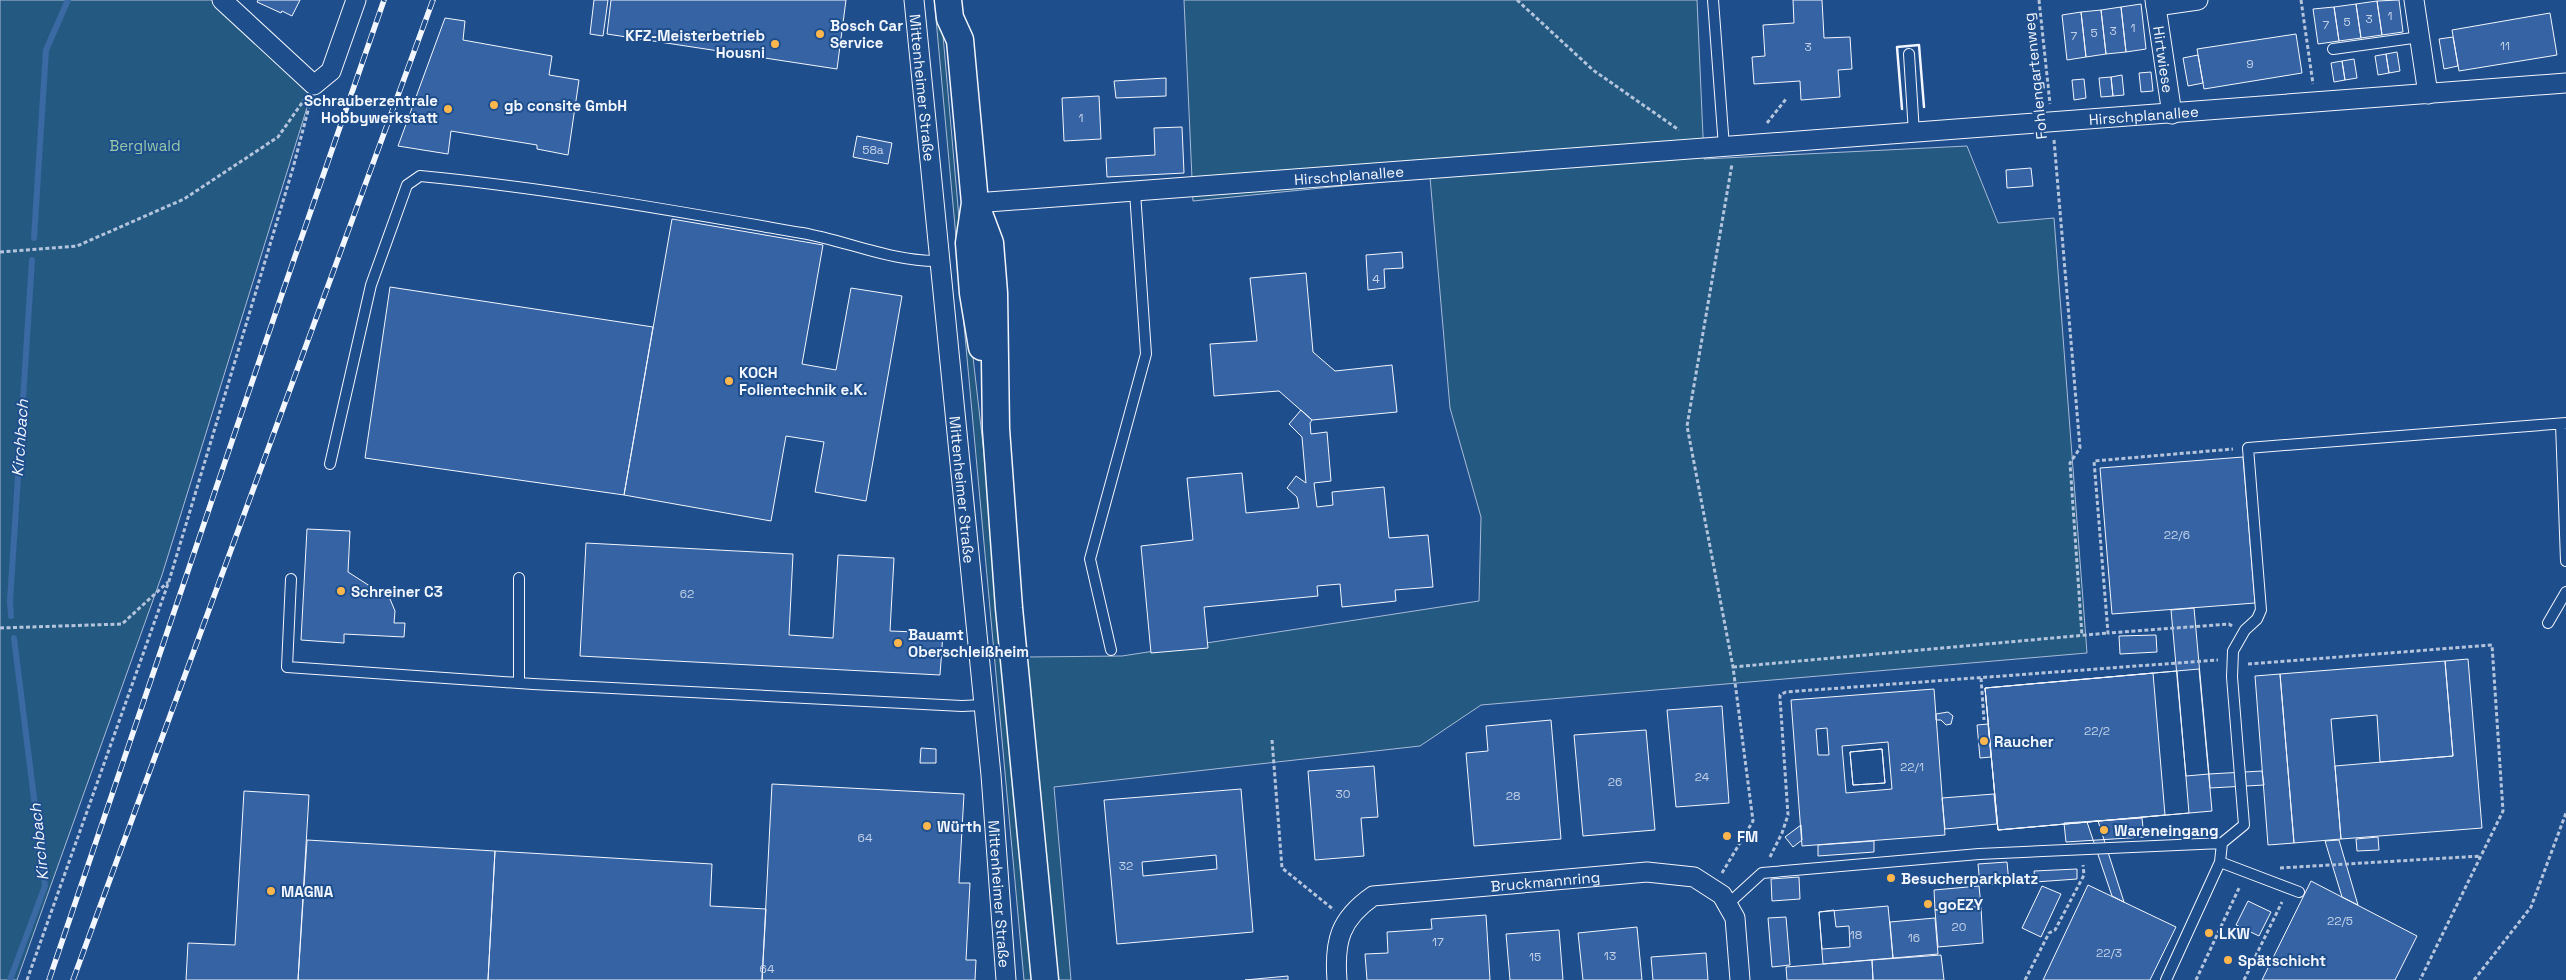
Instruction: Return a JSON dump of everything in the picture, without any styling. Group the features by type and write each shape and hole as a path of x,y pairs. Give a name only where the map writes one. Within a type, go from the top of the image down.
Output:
{"main road":[{"path":"948,0 950,18 960,40 975,203 990,243 994,293 996,429 1010,618 1044,980"},
{"path":"960,40 967,16 966,0"}],"street":[{"path":"222,0 314,85 331,71 356,0"},
{"name":"Mittenheimer Straße","path":"914,0 983,705 1006,980"},
{"name":"Hirtwiese","path":"2172,114 2156,3 2198,0"},
{"path":"2414,0 2428,94"},
{"name":"Hirschplanallee","path":"975,203 2052,124 2566,83"},
{"name":"Bruckmannring","path":"1337,980 1337,944 1346,920 1358,906 1373,896 1647,872 1694,878 1713,888 1728,904 1735,918 1740,980"}],"lane":[{"path":"1713,0 1729,147"},
{"path":"2333,50 2420,37"},
{"path":"1908,54 1914,133"},
{"path":"330,464 371,285 407,185 420,176 620,201 820,236 921,262 939,261"},
{"path":"1111,650 1090,559 1146,354 1135,192"},
{"path":"1728,904 1762,873 1979,854 2222,843 2244,825 2233,658 2245,630 2257,619 2261,610 2248,448 2564,424 2566,561"},
{"path":"518,578 519,683"},
{"path":"291,579 287,667 519,683 962,706 983,705"},
{"path":"2548,623 2566,592"},
{"path":"2166,980 2220,862 2222,843"},
{"path":"2220,862 2299,892"}],"path":[{"path":"1517,0 1593,70 1684,134"},
{"name":"Fohlengartenweg","path":"2039,0 2052,124 2080,448 2070,463 2082,636"},
{"path":"2301,0 2315,102"},
{"path":"0,252 77,246 184,200 278,137 314,85"},
{"path":"27,980 169,581 293,168 314,85"},
{"path":"1713,888 1753,821 1733,667 1687,426 1729,147"},
{"path":"2108,633 2094,461 2248,448"},
{"path":"0,628 122,624 169,581"},
{"path":"1733,667 2229,624 2232,626 2233,658"},
{"path":"1762,873 1782,833 1788,815 1780,695 1786,692 2233,658 2492,645 2503,811 2420,980"},
{"path":"1981,678 1984,720"},
{"path":"1272,740 1282,868 1346,920"},
{"path":"2474,980 2530,907 2566,813"},
{"path":"2025,980 2049,933 2055,930 2084,875 2083,849"},
{"path":"2196,980 2238,894 2244,871 2481,856"},
{"path":"2244,980 2289,888"}],"green space":[{"name":"Berglwald","path":"0,0 222,0 314,85 162,575 17,980 0,980"},
{"path":"1184,0 1697,0 1704,159 1967,146 1998,223 2054,218 2087,653 1481,705 1420,746 1054,787 1071,980 1055,980 1029,710 1027,657 1122,656 1479,601 1481,517 1450,408 1430,177 1193,201"},
{"path":"940,1 965,287 990,506 1034,980 1024,980 935,8 935,4"}],"building":[{"path":"258,0 300,0 292,16 257,2"},
{"path":"594,0 608,0 603,36 590,34"},
{"path":"611,0 846,0 837,69 607,34"},
{"path":"1793,0 1822,0 1824,38 1850,37 1852,69 1838,70 1840,97 1801,100 1800,81 1754,84 1752,57 1765,56 1763,25 1794,23"},
{"path":"2399,0 2403,32 2382,35 2377,1"},
{"path":"2377,1 2382,35 2361,38 2356,4"},
{"path":"2141,4 2146,49 2126,52 2121,7"},
{"path":"2356,4 2361,38 2339,41 2334,7"},
{"path":"2121,7 2126,52 2106,54 2101,10"},
{"path":"2334,7 2339,41 2318,44 2313,9"},
{"path":"2101,10 2106,54 2086,57 2081,12"},
{"path":"2081,12 2086,57 2067,60 2062,15"},
{"path":"2550,13 2557,55 2459,71 2452,30"},
{"name":"gb consite GmbH","path":"445,18 465,21 463,40 552,56 549,75 579,80 568,155 537,149 537,145 451,131 448,154 398,146"},
{"path":"2296,34 2302,73 2204,89 2197,49"},
{"path":"2453,37 2458,66 2444,69 2439,39"},
{"path":"2397,52 2400,71 2389,73 2386,54"},
{"path":"2386,54 2389,73 2378,75 2375,56"},
{"path":"2198,55 2203,83 2188,86 2183,58"},
{"path":"2354,59 2357,78 2345,80 2342,61"},
{"path":"2342,61 2345,80 2334,82 2331,63"},
{"path":"2151,72 2153,91 2141,92 2139,73"},
{"path":"2122,75 2124,95 2113,96 2111,77"},
{"path":"2111,77 2113,96 2101,97 2099,78"},
{"path":"1166,78 1166,96 1116,98 1114,81"},
{"path":"2084,79 2086,98 2074,100 2072,80"},
{"path":"1099,96 1101,139 1064,141 1062,98"},
{"path":"1182,127 1184,173 1107,177 1106,158 1155,155 1154,128"},
{"path":"857,136 892,143 888,164 853,157"},
{"path":"2031,168 2033,186 2007,188 2006,170"},
{"path":"672,219 823,245 802,364 836,370 851,288 902,296 866,501 815,492 824,442 786,436 771,521 624,495"},
{"path":"1402,252 1403,268 1384,269 1385,288 1368,290 1366,255"},
{"path":"1306,273 1313,352 1335,371 1392,365 1397,412 1312,420 1279,391 1214,396 1210,344 1257,341 1250,278"},
{"path":"390,287 653,327 624,495 365,458"},
{"path":"1301,410 1312,420 1310,423 1311,434 1327,432 1331,481 1314,483 1317,507 1333,505 1332,492 1384,487 1389,538 1428,535 1433,587 1395,590 1396,601 1342,607 1340,584 1317,586 1318,596 1204,607 1208,648 1151,653 1141,546 1193,540 1187,478 1242,473 1246,513 1299,508 1297,497 1287,488 1296,476 1306,483 1302,437 1289,424"},
{"path":"2243,457 2255,603 2112,614 2100,468"},
{"name":"Schreiner C3","path":"307,529 350,531 348,572 390,599 395,611 394,623 405,623 404,637 344,634 344,643 301,640"},
{"path":"586,543 793,554 789,635 833,638 838,555 894,558 890,631 943,633 940,675 580,656"},
{"path":"2194,608 2209,774 2186,776 2171,610"},
{"path":"2156,635 2157,652 2120,654 2119,636"},
{"path":"2468,659 2482,828 2341,839 2335,766 2453,756 2445,661"},
{"path":"2445,661 2453,756 2380,762 2377,715 2331,719 2341,839 2294,843 2280,674"},
{"path":"2199,669 2212,811 1998,830 1985,688"},
{"path":"2177,671 2189,813 1998,830 1985,688"},
{"path":"2153,673 2165,815 1998,830 1985,688"},
{"path":"2280,674 2294,843 2268,845 2255,676"},
{"path":"1934,689 1945,835 1802,846 1791,700","holes":["1882,749 1885,783 1853,785 1850,752"]},
{"path":"1722,706 1729,803 1676,807 1667,710"},
{"path":"1948,712 1953,716 1951,724 1946,725 1941,720 1936,720 1936,714"},
{"path":"1551,720 1561,839 1474,846 1466,753 1488,751 1486,726"},
{"name":"Raucher","path":"1988,724 1991,757 1980,758 1977,725"},
{"path":"1827,728 1829,755 1818,755 1816,729"},
{"path":"1646,730 1655,830 1583,836 1574,735"},
{"path":"1888,742 1892,789 1846,793 1842,746","holes":["1882,749 1885,783 1853,785 1850,752"]},
{"path":"921,748 936,749 936,763 920,763"},
{"path":"1374,766 1378,817 1361,818 1364,856 1315,860 1308,771"},
{"path":"2262,771 2264,785 2210,788 2209,774"},
{"path":"772,784 964,794 959,883 970,883 966,960 976,960 975,980 762,980"},
{"path":"1241,789 1253,932 1117,944 1104,800","holes":["1216,855 1217,869 1143,876 1142,862"]},
{"name":"MAGNA","path":"244,791 309,795 298,980 186,980 188,943 235,945"},
{"path":"1994,794 1997,824 1945,829 1942,798"},
{"name":"Wareneingang","path":"2142,818 2144,837 2066,842 2064,823"},
{"path":"2098,821 2124,902 2112,896 2087,822"},
{"path":"1801,825 1802,840 1793,847 1785,837"},
{"path":"2378,837 2379,850 2357,851 2356,839"},
{"path":"307,840 495,851 488,980 298,980"},
{"path":"2339,840 2358,905 2342,897 2325,841"},
{"path":"1874,841 1874,852 1818,856 1818,845"},
{"path":"495,851 712,864 710,906 766,909 762,980 488,980"},
{"path":"2007,862 2009,883 1980,885 1978,864"},
{"path":"2077,869 2077,879 2035,882 2034,871"},
{"path":"1799,877 1800,899 1772,901 1771,879"},
{"path":"2311,881 2417,936 2395,980 2262,980"},
{"path":"2088,885 2176,927 2150,980 2043,980"},
{"path":"1979,886 1981,906 1935,910 1934,890"},
{"path":"2042,886 2061,894 2041,937 2022,928"},
{"path":"2248,901 2271,912 2259,936 2236,925"},
{"path":"1888,906 1893,958 1823,964 1819,912"},
{"path":"1981,907 1983,943 1938,947 1935,910"},
{"path":"1834,910 1836,927 1849,926 1850,947 1822,949 1819,912"},
{"path":"1486,915 1490,980 1367,980 1365,954 1388,953 1387,932 1432,929 1431,919"},
{"path":"1786,917 1790,965 1772,967 1768,918"},
{"path":"1935,918 1938,954 1893,958 1890,922"},
{"path":"1637,927 1642,980 1583,980 1578,933"},
{"path":"1559,930 1563,980 1510,980 1506,934"},
{"path":"1706,953 1708,980 1653,980 1651,957"},
{"path":"1941,955 1944,980 1873,980 1872,960"},
{"path":"1872,960 1873,980 1787,980 1786,967"},
{"path":"1288,976 1288,980 1245,980"}],"waterway":[{"name":"Kirchbach","path":"34,238 46,50 68,0"},
{"name":"Kirchbach","path":"11,616 10,601 32,260"},
{"name":"Kirchbach","path":"10,980 45,886 14,638"}],"railway":[{"path":"49,980 384,0"},
{"path":"73,980 433,0"}],"wall":[{"path":"1902,109 1897,47 1919,45 1924,107"}],"place":[{"name":"Bosch Car Service","path":"820,34"},
{"name":"KFZ-Meisterbetrieb Housni","path":"775,44"},
{"name":"gb consite GmbH","path":"494,105"},
{"name":"Schrauberzentrale Hobbywerkstatt","path":"448,109"},
{"name":"KOCH Folientechnik e.K.","path":"729,381"},
{"name":"Schreiner C3","path":"341,591"},
{"name":"Bauamt Oberschleißheim","path":"898,643"},
{"name":"Raucher","path":"1984,741"},
{"name":"Würth","path":"927,826"},
{"name":"Wareneingang","path":"2104,830"},
{"name":"FM","path":"1727,836"},
{"name":"Besucherparkplatz","path":"1891,878"},
{"name":"MAGNA","path":"271,891"},
{"name":"goEZY","path":"1928,904"},
{"name":"LKW","path":"2209,933"},
{"name":"Spätschicht","path":"2228,960"}]}
